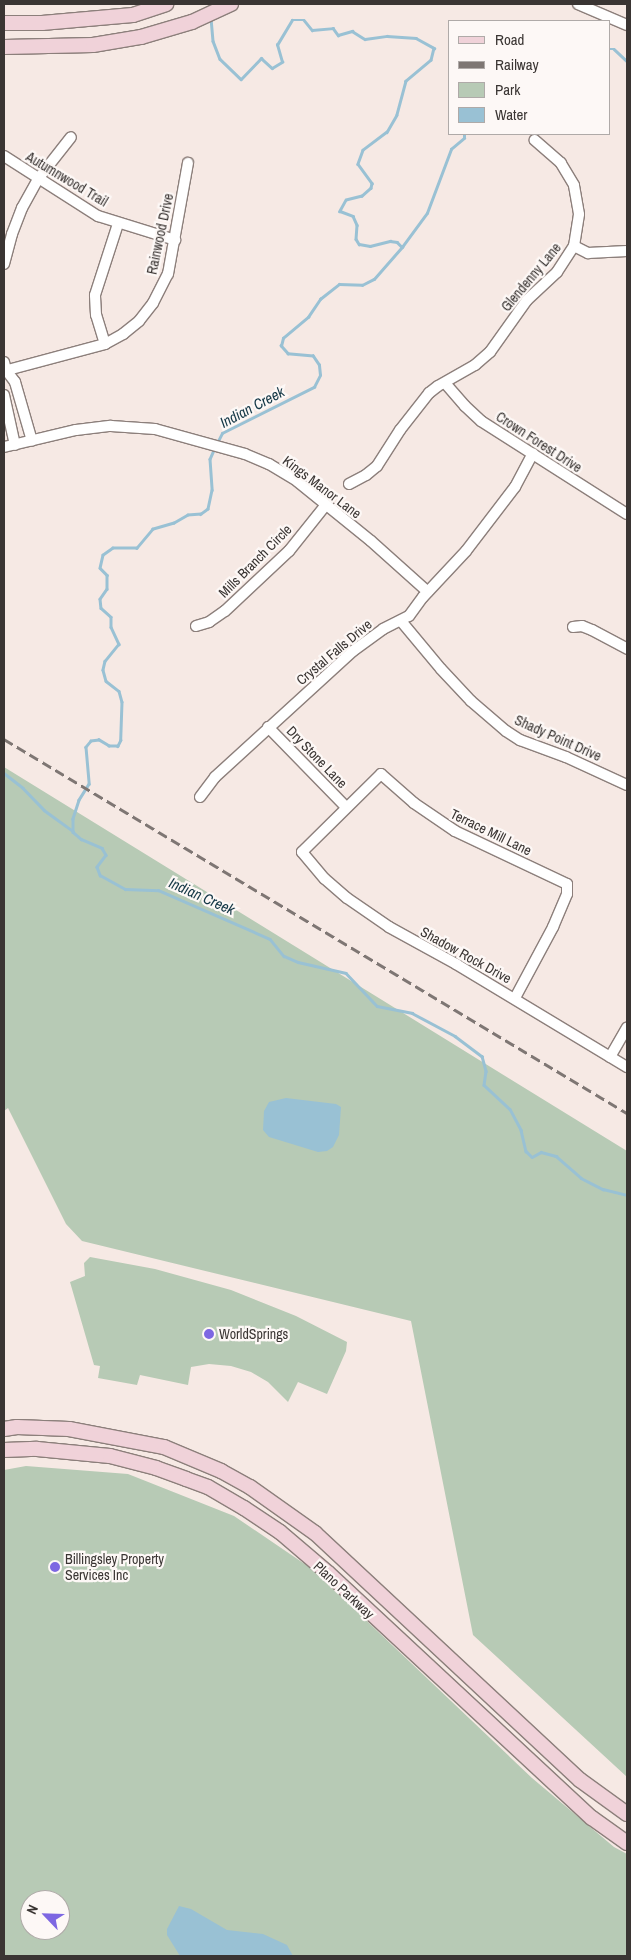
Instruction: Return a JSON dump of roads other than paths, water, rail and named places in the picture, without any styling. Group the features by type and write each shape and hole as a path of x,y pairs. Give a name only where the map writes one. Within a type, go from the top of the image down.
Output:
{"main road":[{"path":"4,23 42,23 133,15 166,4"},
{"path":"4,48 93,44 141,37 192,22 231,4"},
{"name":"Plano Parkway","path":"4,1429 17,1427 69,1429 164,1447 221,1471 250,1487 315,1533 580,1780 627,1814"},
{"name":"Plano Parkway","path":"4,1450 37,1449 110,1456 156,1468 208,1487 244,1508 280,1532 328,1573 592,1818 627,1843"}],"street":[{"path":"578,4 627,25"},
{"path":"4,264 15,225 38,179 71,138"},
{"name":"Glendenny Lane","path":"349,484 366,475 377,466 417,407 438,386 482,358 527,300 557,272 574,246 579,214 574,185 561,163 535,140"},
{"name":"Autumnwood Trail","path":"4,156 78,205 118,224 175,240"},
{"name":"Rainwood Drive","path":"4,370 105,344 131,328 154,303 168,274 188,163"},
{"path":"105,344 96,315 96,295 118,224"},
{"path":"574,246 588,253 627,251"},
{"path":"4,370 15,382 32,441"},
{"name":"Crown Forest Drive","path":"445,383 464,406 481,421 627,514"},
{"path":"4,395 15,445"},
{"name":"Kings Manor Lane","path":"4,447 76,430 111,426 171,433 245,454 269,464 297,481 325,506 371,541 428,592"},
{"name":"Crystal Falls Drive","path":"200,797 212,780 268,727 365,641 383,629 409,616 428,592 466,551 515,486 533,453"},
{"name":"Mills Branch Circle","path":"196,626 209,622 225,611 289,551 325,506"},
{"name":"Shady Point Drive","path":"401,621 471,701 506,731 520,740 566,757 627,785"},
{"path":"574,627 582,626 592,630 627,649"},
{"name":"Dry Stone Lane","path":"268,727 346,807"},
{"name":"Terrace Mill Lane","path":"346,807 380,774 441,823 479,844 567,884 569,889 546,944 515,998"},
{"name":"Shadow Rock Drive","path":"346,807 302,852 325,879 365,911 515,998 627,1067"},
{"path":"610,1057 627,1028"}],"water":[{"path":"286,1098 336,1104 341,1107 339,1135 333,1147 327,1151 318,1152 269,1137 263,1130 264,1111 269,1102"},
{"path":"179,1906 191,1909 227,1930 263,1934 287,1945 293,1956 180,1956 167,1935 167,1929"}],"waterway":[{"name":"Indian Creek","path":"211,18 213,41 220,59 241,79 261,58 272,68 282,62 277,45 292,20 304,20 312,30 333,28 338,35 352,31 365,39 387,36 416,38 434,48 431,60 406,81 397,115 387,132 363,150 358,164 372,183 371,188 362,196 346,200 340,211 353,216 357,225 356,239 359,244 370,246 390,241 397,242 402,247"},
{"path":"611,49 614,49 627,61"},
{"name":"Indian Creek","path":"217,443 222,433 314,387 320,375 319,365 313,356 288,354 281,346 283,338 308,317 320,299 339,284 362,285 374,279 402,247 427,213 451,149 464,138 464,135"},
{"name":"Indian Creek","path":"215,448 210,459 212,490 208,509 201,514 188,515 174,523 153,529 137,548 113,548 103,555 100,568 107,575 107,589 100,599 101,608 111,617 111,627 119,644 105,661 103,670 106,681 119,691 122,702 121,740 118,746 109,746 99,740 91,741 86,747 89,784 79,800 73,819 73,832 81,839 102,848 106,855 97,867 100,875 125,889 158,890 270,939 284,956 298,962 346,973 377,1006 412,1013 455,1036 482,1056 486,1071 484,1085 510,1109 521,1130 526,1151 532,1157 541,1152 556,1156 581,1178 603,1189 627,1195"},
{"path":"4,773 23,788 44,810 73,831"}],"railway":[{"path":"4,739 627,1113"}],"place":[{"name":"WorldSprings","path":"209,1334"},
{"name":"Billingsley Property Services Inc","path":"55,1567"}]}
